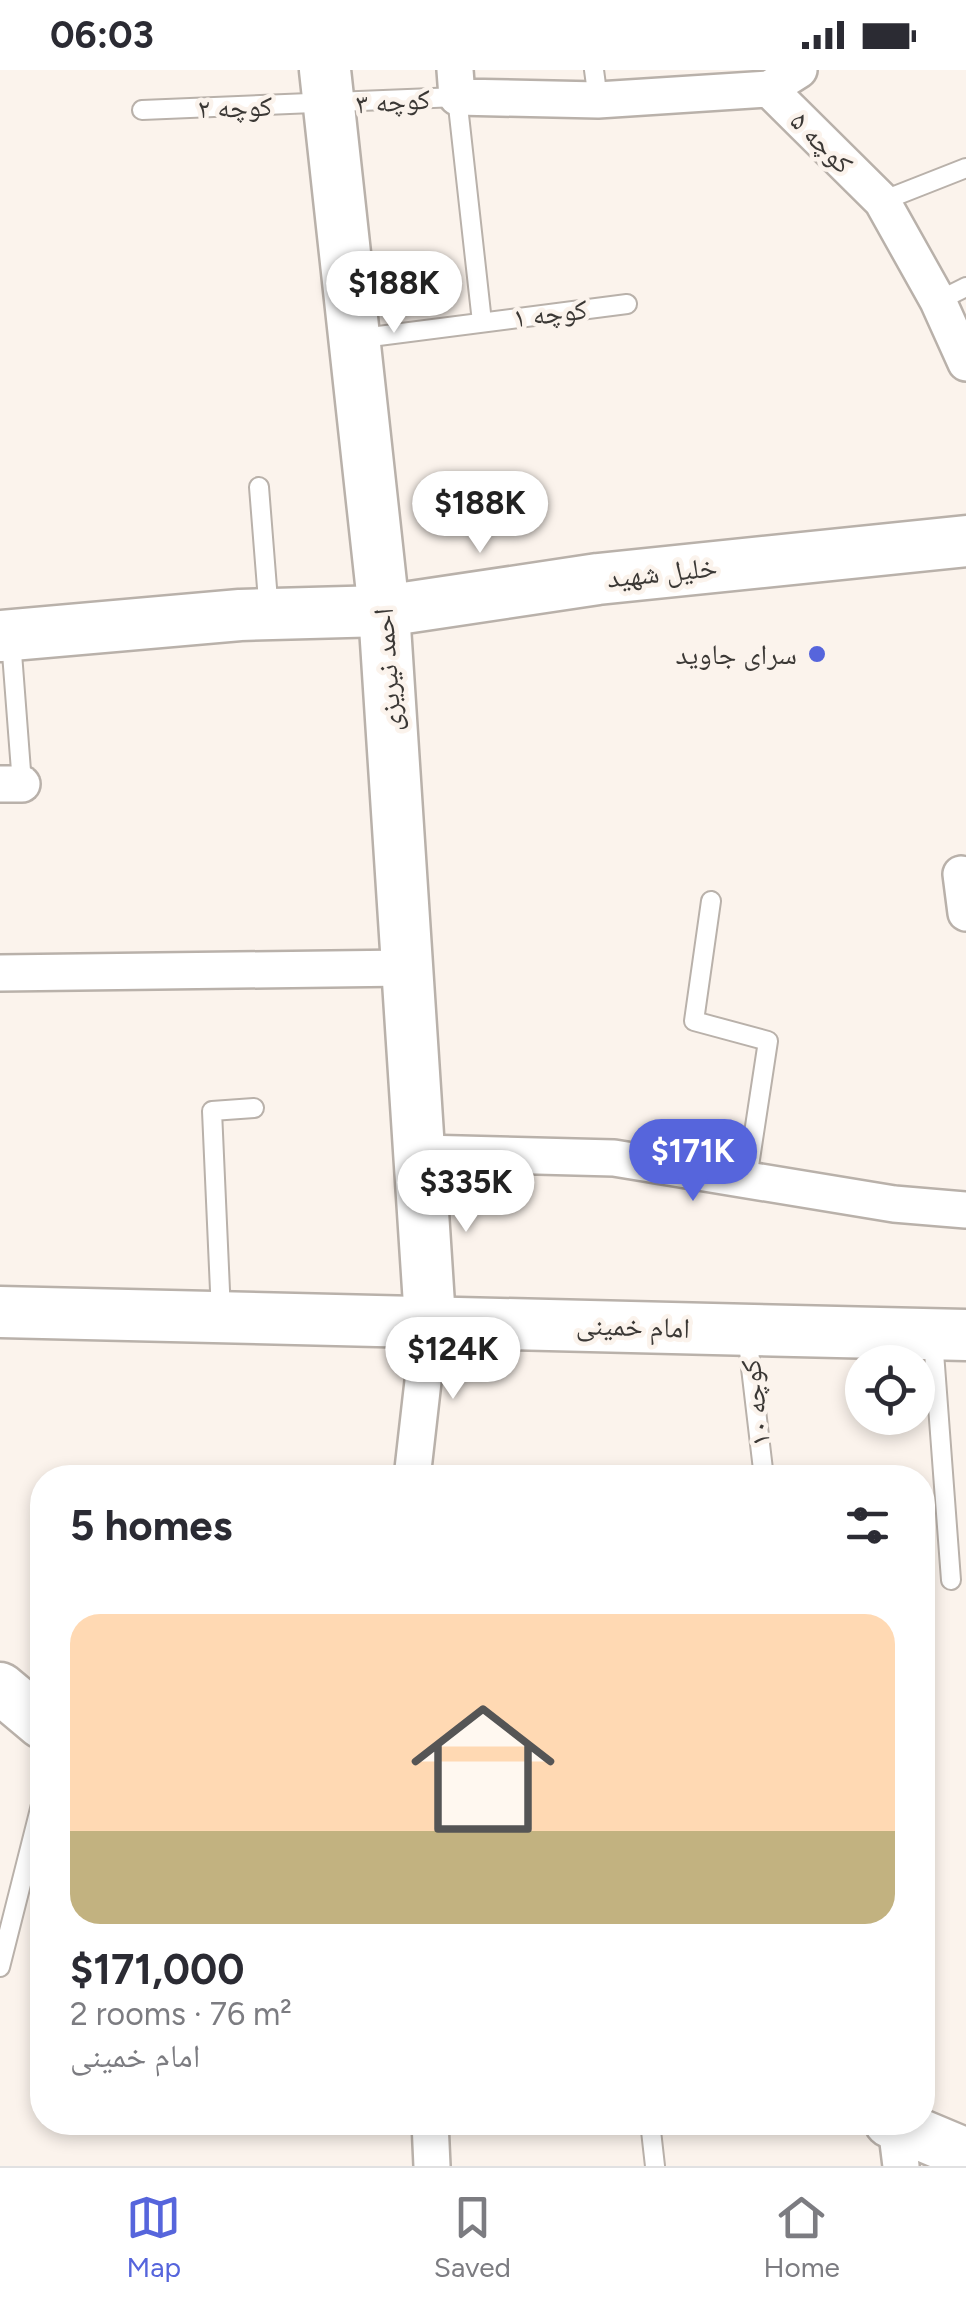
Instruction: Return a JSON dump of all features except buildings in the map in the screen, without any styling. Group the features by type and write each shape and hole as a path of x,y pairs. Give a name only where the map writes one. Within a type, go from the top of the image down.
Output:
{"street":[{"name":"کوچه ۵","path":"456,83 596,85 784,79 952,294 966,363"},
{"name":"احمد نیریزی","path":"327,87 384,611 430,1320"},
{"name":"خلیل شهید","path":"5,636 269,614 384,611 598,579 966,541"},
{"path":"960,874 966,913"},
{"path":"0,973 407,968"},
{"path":"422,1153 614,1158 894,1204 966,1210"},
{"name":"امام خمینی","path":"0,1312 949,1334"},
{"path":"413,1465 430,1320"},
{"path":"0,1688 30,1713"},
{"path":"431,2135 432,2166"},
{"path":"896,2138 966,2154"}],"lane":[{"path":"456,83 482,322"},
{"name":"کوچه ۳","path":"327,87 456,83"},
{"name":"کوچه ۲","path":"142,110 327,87"},
{"path":"882,201 966,168"},
{"name":"کوچه ۱","path":"354,338 628,304"},
{"path":"260,487 269,614"},
{"path":"5,636 11,784"},
{"path":"711,902 694,1021 768,1041 746,1179"},
{"path":"221,1319 212,1111 254,1108"},
{"name":"کوچه ۱۰","path":"747,1329 763,1465"},
{"path":"949,1334 951,1580"},
{"path":"0,1968 30,1849"},
{"path":"651,2135 655,2166"}],"place":[{"name":"سرای جاوید","path":"817,654"}]}
